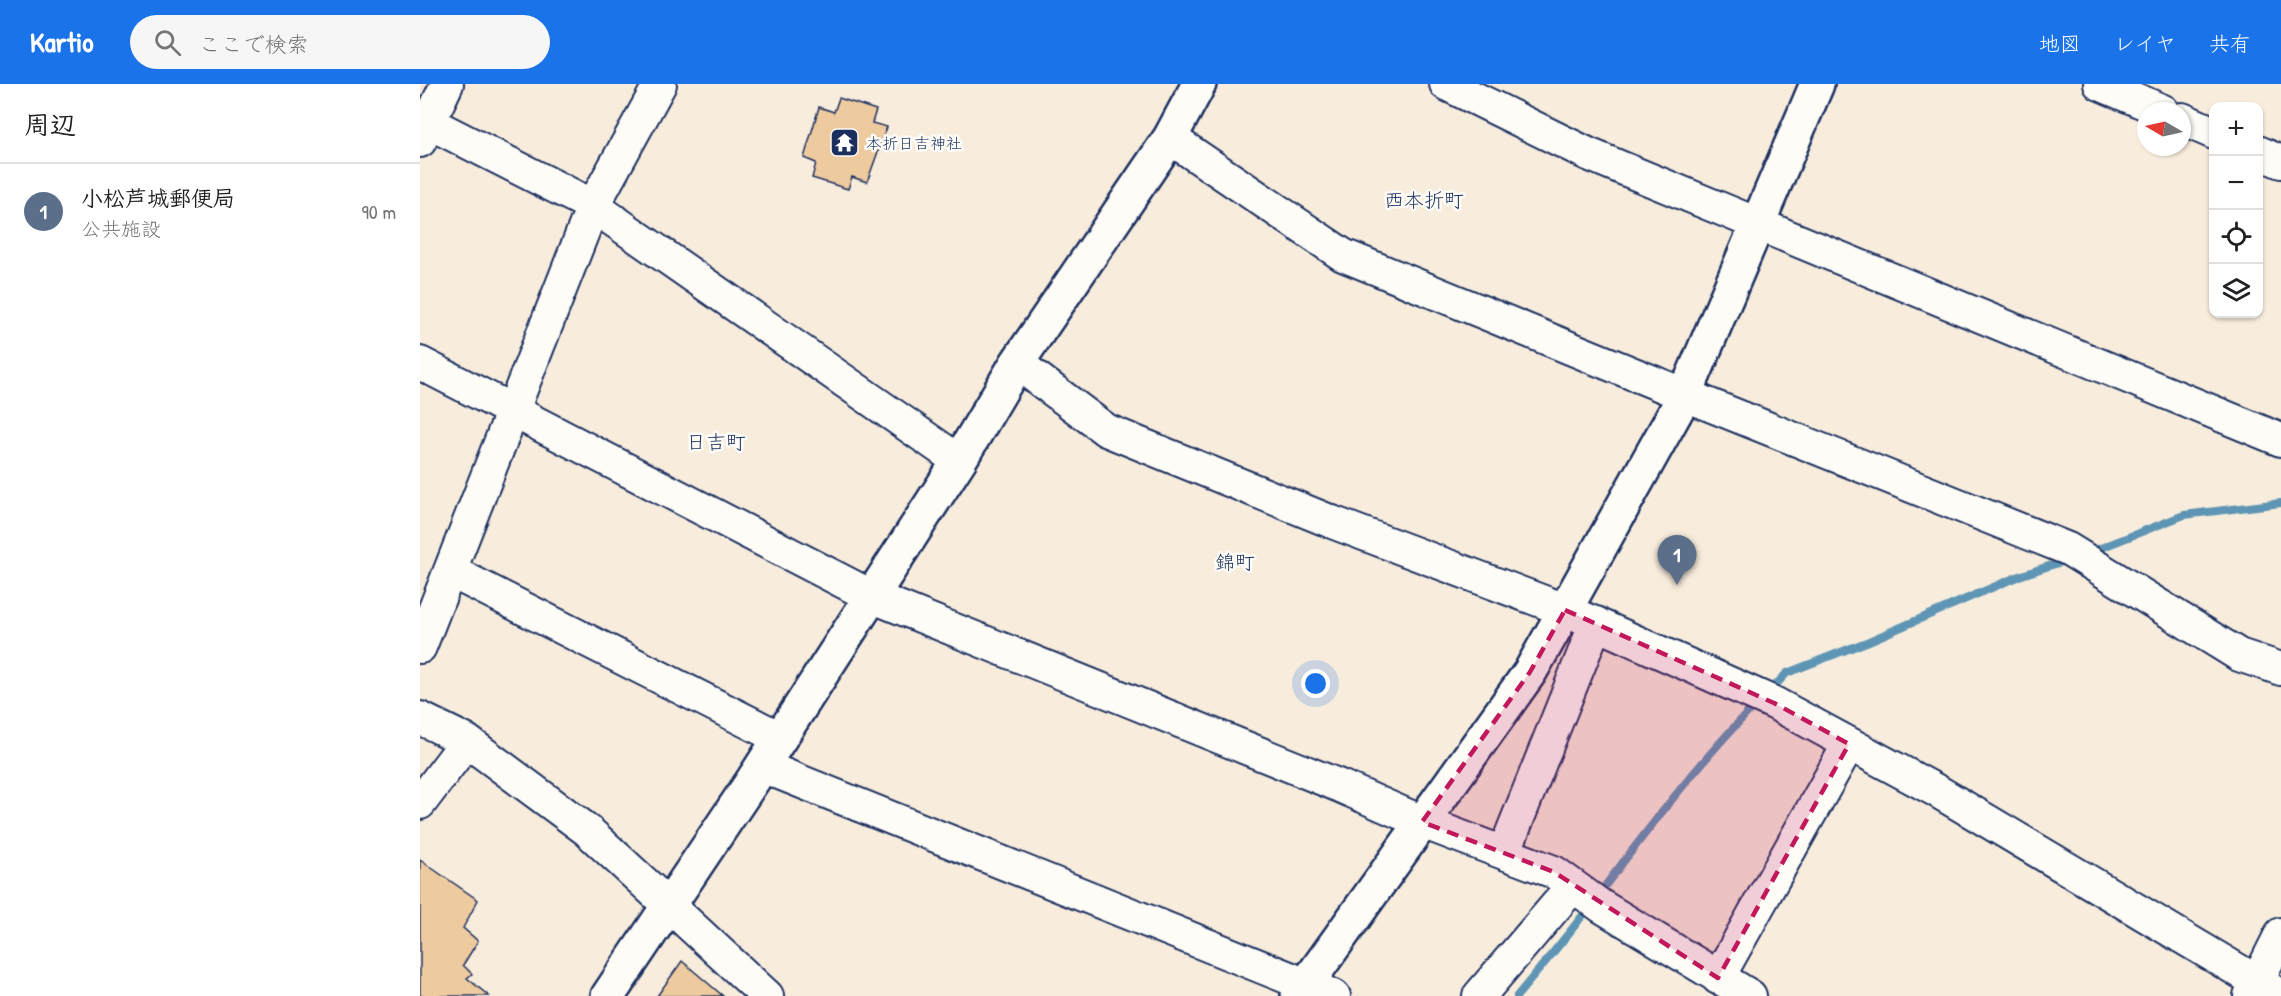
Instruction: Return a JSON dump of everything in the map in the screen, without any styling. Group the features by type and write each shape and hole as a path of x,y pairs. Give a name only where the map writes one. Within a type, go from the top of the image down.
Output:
{"street":[{"path":"447,84 423,127 593,206 959,460"},
{"path":"420,647 593,206 660,84"},
{"path":"1446,84 1587,154 2281,440"},
{"path":"762,766 1312,992 1422,822 1530,672 1685,395 1817,84"},
{"path":"2100,84 2142,102"},
{"path":"608,996 762,766 959,460 1017,363 1170,138 1196,85"},
{"path":"2191,123 2209,131"},
{"path":"1170,138 1343,255 2068,549 2239,655 2281,669"},
{"path":"2263,154 2281,162"},
{"path":"420,363 871,596 1340,786 1422,822 1554,872 1585,895 1750,996"},
{"path":"1017,363 1106,430 1332,522 1565,610 1774,703 1936,791 2263,991 2281,934"},
{"path":"450,571 780,738"},
{"path":"1504,853 1596,623"},
{"path":"420,717 467,741 587,830 767,996"},
{"path":"420,803 467,741"},
{"path":"1718,978 1849,744"},
{"path":"1479,996 1585,895"}],"highlighted area":[{"path":"1565,610 1774,703 1849,744 1718,978 1554,872 1422,822 1530,672"}],"building":[{"name":"本折日吉神社","path":"839,98 876,110 872,123 887,127 867,182 852,177 848,189 812,178 816,163 804,158 819,107 834,112"},
{"path":"420,860 478,900 463,928 478,941 463,965 472,974 467,978 489,996 420,996"},
{"path":"682,961 723,996 657,996"}],"waterway":[{"path":"2088,553 2184,515 2281,503"},
{"path":"1769,692 1787,673 1869,641 2019,576 2070,559"},
{"path":"1517,996 1649,828 1757,703"}],"place":[{"name":"本折日吉神社","path":"845,143"},
{"name":"小松芦城郵便局","path":"1677,585"}],"district":[{"name":"西本折町","path":"1424,200"},
{"name":"日吉町","path":"716,442"},
{"name":"錦町","path":"1235,562"}]}
